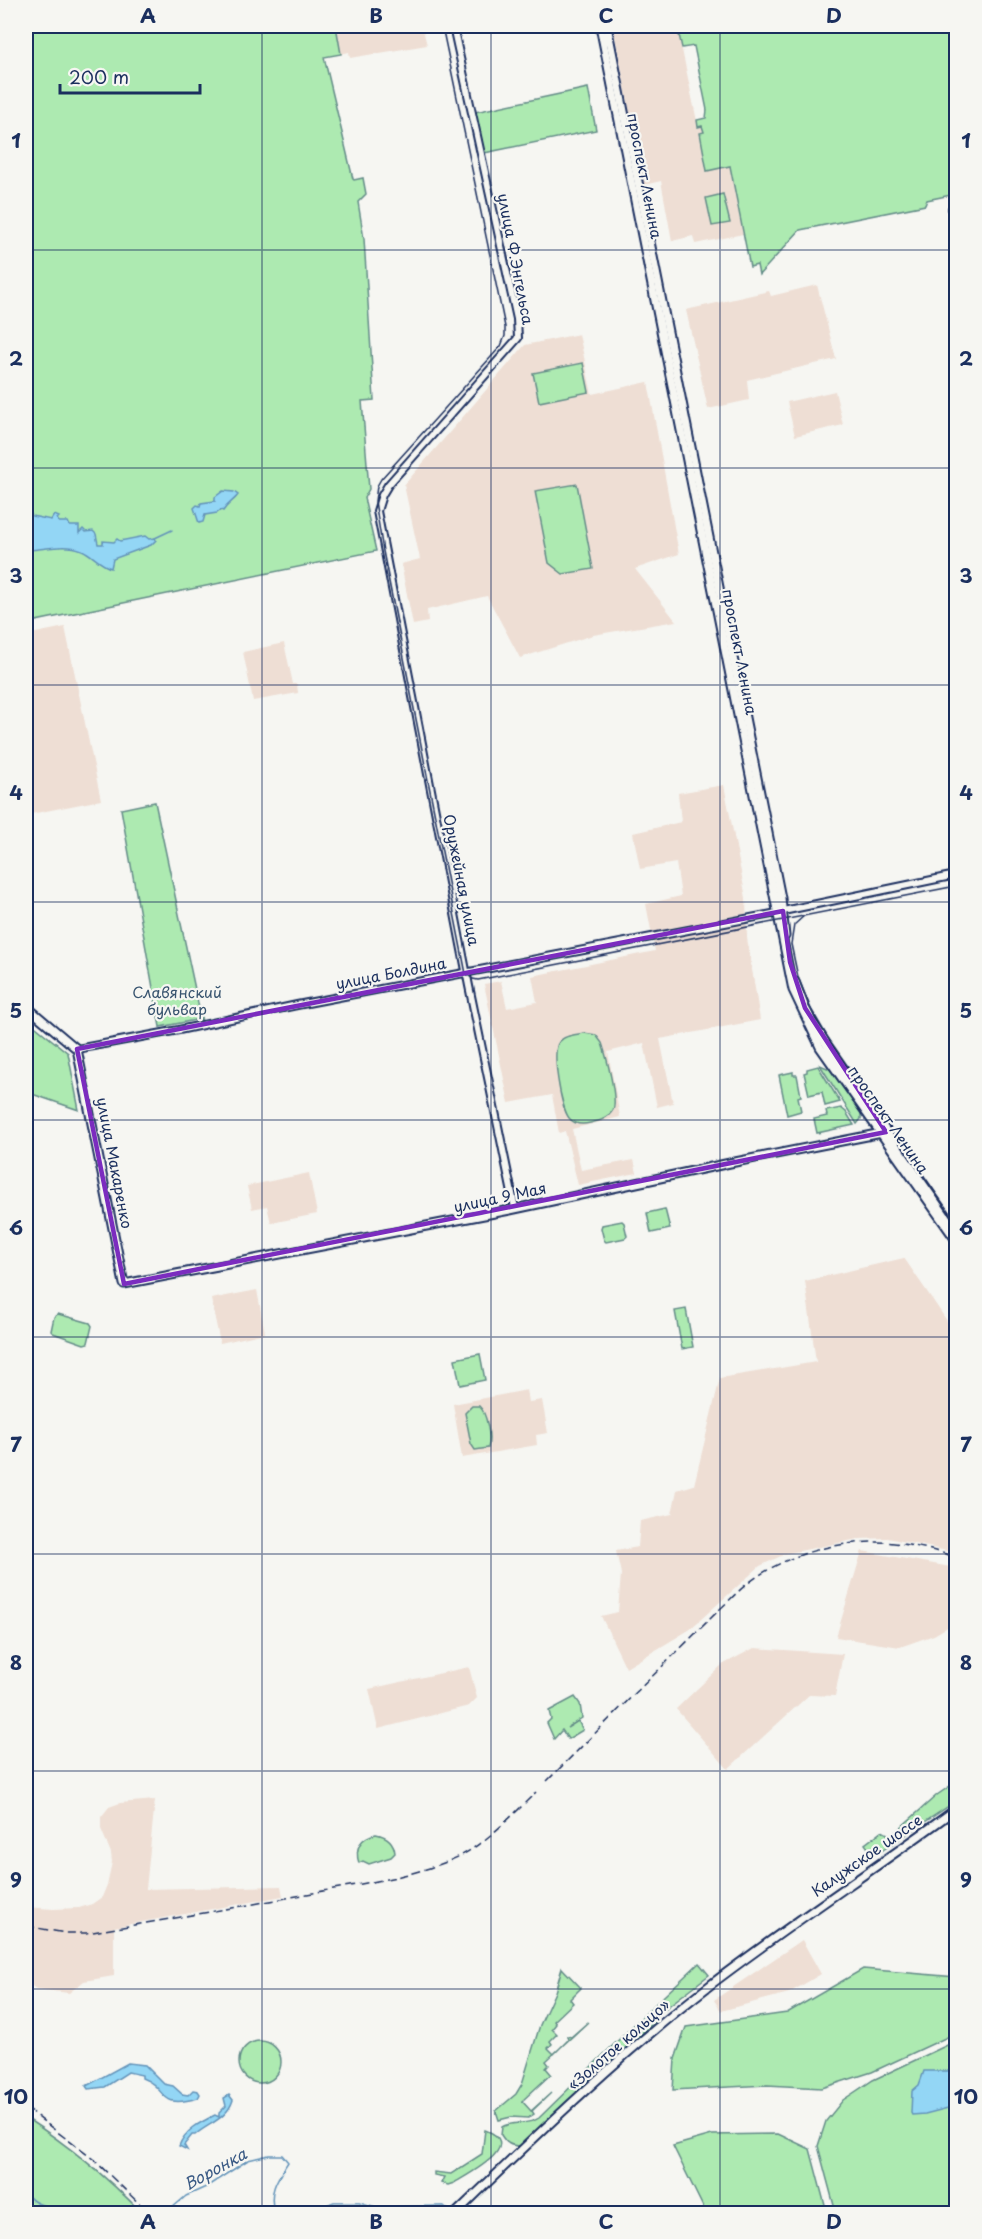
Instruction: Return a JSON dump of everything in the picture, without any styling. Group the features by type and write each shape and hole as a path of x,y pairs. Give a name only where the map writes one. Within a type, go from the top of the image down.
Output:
{"main road":[{"name":"проспект Ленина","path":"600,26 659,306 790,962 805,1008 832,1054 957,1240"},
{"name":"проспект Ленина","path":"607,26 659,306"},
{"name":"проспект Ленина","path":"780,912 793,990 812,1033 869,1117 957,1231"},
{"path":"26,1006 77,1048"},
{"name":"улица Макаренко","path":"77,1048 124,1284"},
{"name":"улица 9 Мая","path":"124,1284 883,1133"},
{"name":"Калужское шоссе","path":"792,1926 957,1809"},
{"name":"«Золотое кольцо»","path":"455,2214 618,2061 709,1986 792,1926"}],"street":[{"name":"улица Ф.Энгельса","path":"386,556 377,511 384,490 518,338 517,318 453,26"},
{"path":"954,209 957,233"},
{"name":"Оружейная улица","path":"386,556 515,1208"},
{"name":"улица Болдина","path":"77,1048 205,1026 957,876"}],"highlighted area":[{"path":"783,911 790,962 805,1008 886,1132 124,1284 77,1049"}],"shaded area":[{"path":"336,26 422,26 427,45 350,58 349,52 341,54"},
{"path":"613,26 677,26 698,126 702,126 704,132 700,134 707,170 730,166 743,234 695,244 693,236 672,241 661,181 644,185"},
{"path":"817,285 836,359 747,380 749,400 708,409 686,310 769,291 771,296"},
{"path":"579,334 592,394 648,382 679,554 635,569 676,621 593,635 520,658 487,596 427,610 428,622 413,625 401,564 420,559 404,485 525,345"},
{"path":"835,391 843,425 795,436 787,402"},
{"path":"65,627 101,800 26,815 26,635"},
{"path":"284,643 293,684 297,684 298,693 253,701 243,652"},
{"path":"724,785 746,898 747,938 760,1020 660,1039 673,1103 657,1107 644,1043 608,1052 620,1117 572,1129 581,1170 634,1160 637,1173 578,1185 565,1131 559,1133 552,1095 509,1103 484,984 501,981 507,1008 537,1002 532,976 655,951 646,904 681,896 676,863 640,869 633,833 681,822 678,793"},
{"path":"309,1173 317,1214 271,1223 267,1206 252,1209 247,1186"},
{"path":"904,1258 956,1334 956,1553 888,1538 858,1539 785,1554 760,1566 689,1630 626,1668 601,1616 618,1612 621,1574 616,1551 638,1547 640,1521 672,1514 677,1490 694,1485 720,1378 816,1362 805,1281"},
{"path":"257,1290 265,1333 220,1343 211,1299"},
{"path":"527,1390 529,1402 542,1400 548,1433 536,1435 537,1445 462,1458 453,1404"},
{"path":"862,1551 956,1568 956,1622 934,1635 900,1647 836,1637"},
{"path":"754,1648 843,1654 835,1696 809,1695 728,1769 676,1709 722,1665"},
{"path":"469,1667 477,1698 469,1706 378,1729 369,1689"},
{"path":"155,1800 146,1889 281,1886 283,1896 114,1927 114,1976 84,1981 69,1993 36,1989 26,1982 26,1907 79,1908 92,1904 102,1897 112,1862 111,1853 101,1829 101,1817 109,1807 120,1803"},
{"path":"802,1940 821,1974 789,1993 721,2011 714,2000"}],"green space":[{"path":"26,26 336,26 341,54 324,57 353,179 363,178 366,194 358,202 364,239 374,400 362,401 369,489 364,498 376,551 26,623"},
{"path":"677,26 956,26 956,194 927,200 925,205 800,230 759,275 757,265 750,267 730,166 707,171 700,133 704,132 702,126 698,127 697,120 706,118 707,110 694,46 682,48"},
{"path":"588,88 596,130 484,153 475,112"},
{"path":"723,194 730,223 712,226 706,198"},
{"path":"583,363 589,392 539,402 533,373"},
{"path":"577,484 593,569 563,574 549,563 535,491"},
{"name":"Славянский бульвар","path":"155,802 202,1022 200,1019 160,1027 121,809"},
{"path":"26,1019 68,1053 79,1110 26,1092"},
{"path":"584,1033 596,1035 602,1043 611,1077 614,1104 613,1110 606,1118 581,1124 571,1120 566,1112 558,1080 556,1057 561,1040"},
{"path":"820,1065 830,1069 861,1113 861,1119 857,1124"},
{"path":"818,1066 840,1102 825,1106 822,1092 809,1095 804,1073 807,1069"},
{"path":"793,1072 793,1075 797,1075 801,1111 787,1115 779,1075"},
{"path":"841,1108 854,1125 817,1133 814,1119 827,1116 826,1111"},
{"path":"665,1209 670,1229 651,1233 647,1213"},
{"path":"622,1221 627,1236 606,1242 602,1225"},
{"path":"686,1309 693,1347 682,1349 675,1311"},
{"path":"58,1314 90,1323 92,1326 88,1343 84,1344 53,1333 51,1331 54,1317"},
{"path":"480,1354 485,1380 460,1385 455,1359"},
{"path":"472,1406 479,1406 486,1419 489,1432 488,1448 475,1450 471,1444 465,1413"},
{"path":"575,1697 580,1704 582,1718 567,1728 578,1721 583,1730 568,1739 562,1730 554,1739 547,1723 551,1719 549,1711"},
{"path":"956,1782 956,1801 877,1854 871,1852 865,1844 882,1831 891,1836 937,1795"},
{"path":"376,1834 389,1840 395,1853 391,1857 369,1864 363,1861 359,1863 357,1853 360,1844 366,1838"},
{"path":"699,1963 709,1975 654,2017 648,2011"},
{"path":"562,1968 581,1988 570,1999 573,2003 554,2021 556,2024 552,2029 557,2034 550,2041 552,2044 548,2048 554,2054 546,2061 549,2065 546,2068 551,2074 522,2101 531,2111 551,2093 532,2111 534,2114 528,2118 511,2117 499,2120 496,2111 516,2094 522,2084 540,2025 555,1992"},
{"path":"863,1969 956,1977 956,2033 872,2072 822,2088 767,2085 673,2090 675,2059 686,2027 787,2013"},
{"path":"647,2012 655,2021 530,2138 520,2146 511,2145 505,2140 501,2135 502,2127 539,2118"},
{"path":"260,2041 268,2042 275,2047 280,2054 280,2070 275,2077 268,2082 260,2083 252,2082 245,2077 240,2070 239,2062 240,2054 245,2047 252,2042"},
{"path":"956,2041 956,2213 836,2213 818,2146 826,2121 843,2100 873,2080"},
{"path":"26,2118 87,2162 142,2213 26,2213"},
{"path":"485,2130 496,2136 500,2143 497,2151 481,2166 454,2183 448,2185 441,2183 444,2177 434,2175 434,2172 451,2174 482,2154"},
{"path":"778,2134 810,2149 827,2213 706,2213 673,2146 712,2135"}],"water":[{"path":"223,491 234,492 238,495 223,511 205,515 203,522 199,523 194,508 197,505 200,506 201,503 215,501 215,497"},
{"path":"26,511 32,516 51,520 54,515 59,517 57,519 59,522 79,526 79,533 83,529 86,532 93,531 98,544 103,544 103,541 114,542 117,539 120,541 145,536 156,540 151,545 113,559 111,568 76,548 29,550 26,546"},
{"path":"128,2063 145,2065 164,2084 173,2086 182,2094 188,2095 193,2090 200,2094 198,2098 185,2101 169,2100 150,2082 142,2078 142,2075 128,2072 105,2087 88,2089 86,2086"},
{"path":"924,2071 956,2071 956,2106 912,2115 912,2091 919,2085"},
{"path":"229,2095 233,2100 226,2112 195,2135 192,2135 184,2145 187,2150 179,2146 193,2128 215,2115 219,2117 219,2113 226,2106 224,2098"}],"waterway":[{"path":"155,538 172,530"},
{"name":"Воронка","path":"165,2214 186,2196 206,2187 248,2160 269,2155 282,2155 288,2162 275,2185 272,2197 274,2210 281,2214"},
{"name":"Воронка","path":"26,2193 37,2203 63,2208 68,2214"},
{"name":"Воронка","path":"304,2214 334,2202 359,2202 376,2207 444,2206 452,2213"}],"tram line":[{"path":"442,26 505,336 501,346 381,479 377,486 375,501 466,974 478,980 956,886"},
{"path":"956,210 953,219 956,240"},
{"path":"804,916 794,925 791,944 798,977 815,1019 956,1222"}],"railway":[{"path":"547,1781 736,1593 762,1573 797,1556 855,1543 910,1545 956,1557"},
{"path":"26,1926 65,1933 86,1933 264,1902 427,1869 460,1856 480,1843 536,1792"},
{"path":"26,2108 93,2159 150,2214"}]}
